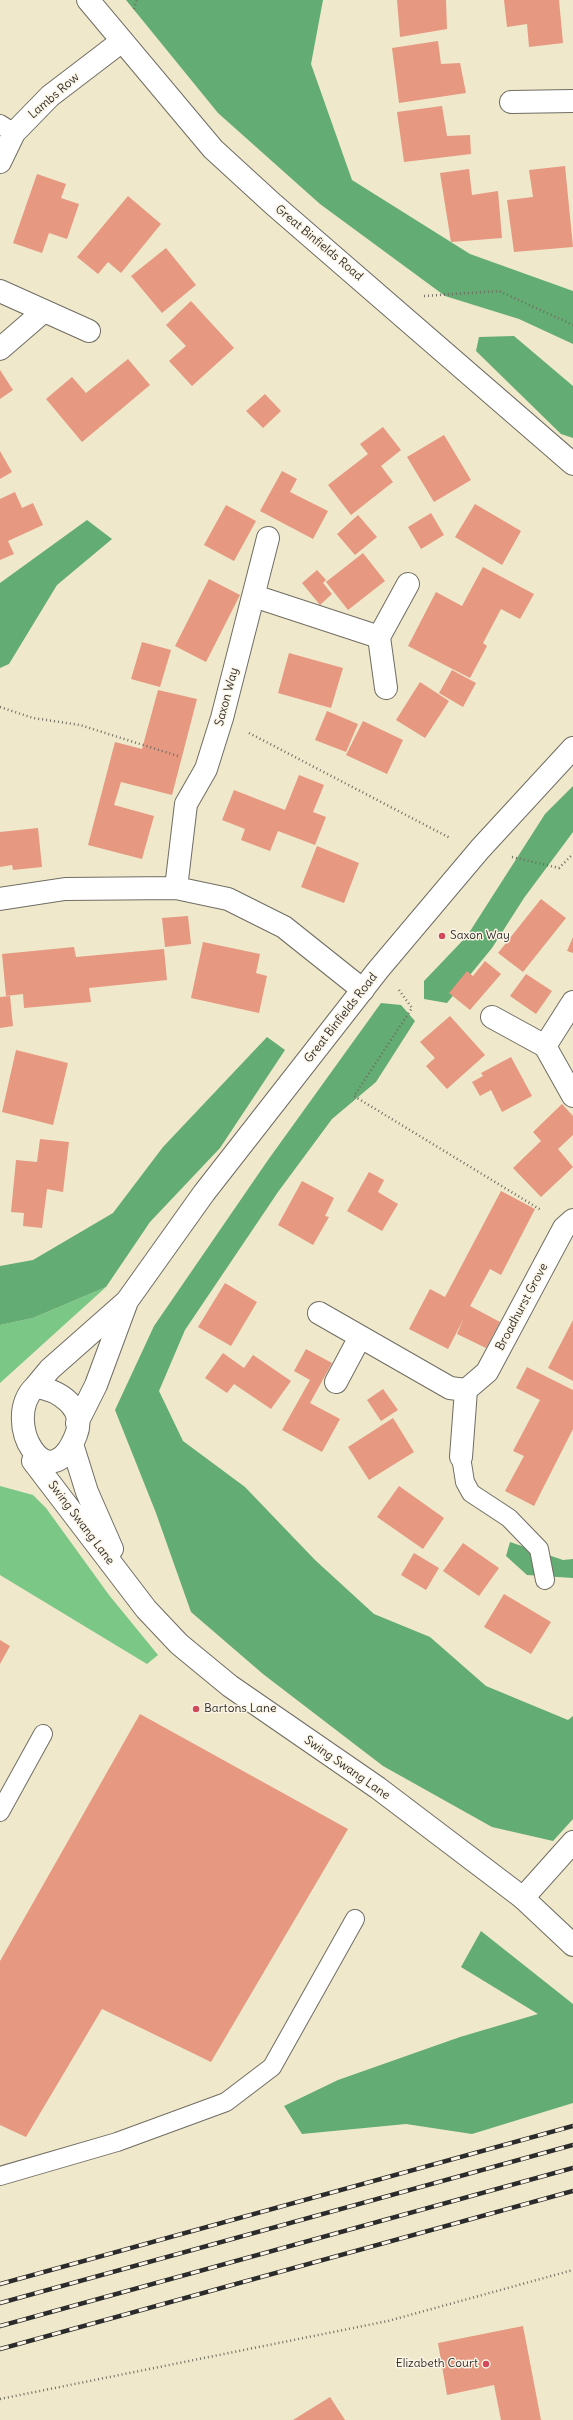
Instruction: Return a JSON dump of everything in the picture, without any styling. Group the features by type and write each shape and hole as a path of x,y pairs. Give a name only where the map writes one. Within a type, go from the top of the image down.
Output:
{"street":[{"name":"Great Binfields Road","path":"88,0 214,149 273,204 573,464"},
{"name":"Lambs Row","path":"0,162 7,129 122,41"},
{"path":"511,102 573,101"},
{"path":"0,291 89,331"},
{"path":"0,349 44,311"},
{"name":"Saxon Way","path":"176,888 186,804 206,769 222,718 268,538"},
{"path":"386,688 379,637 408,584"},
{"path":"254,596 379,637"},
{"name":"Great Binfields Road","path":"35,1387 50,1369 127,1301 204,1193 363,990 480,849 573,748"},
{"path":"0,898 65,889 176,888 228,899 284,928 363,990"},
{"path":"546,1046 573,1002"},
{"path":"492,1017 546,1046 573,1096"},
{"name":"Broadhurst Grove","path":"466,1390 487,1372 569,1224"},
{"name":"Great Binfields Road","path":"77,1422 96,1385 127,1301"},
{"path":"318,1313 450,1388 466,1390 461,1457"},
{"path":"336,1382 360,1337"},
{"path":"35,1387 53,1390 64,1396 73,1407 77,1422 77,1432 72,1444 58,1457 46,1461 34,1461 22,1456 11,1448 5,1431 5,1418 11,1400 35,1387"},
{"name":"Swing Swang Lane","path":"72,1444 87,1492 128,1585"},
{"name":"Swing Swang Lane","path":"34,1461 146,1609 179,1644 230,1686 378,1788 524,1898 573,1945"},
{"path":"524,1898 573,1842"}],"lane":[{"path":"461,1457 465,1482 470,1493 509,1518 539,1549 546,1580"},
{"path":"0,1812 43,1734"},
{"path":"0,2176 117,2142 226,2102 272,2067 355,1919"}],"path":[{"path":"418,296 499,291 573,325"},
{"path":"0,707 33,718 80,725 172,752 206,769"},
{"path":"222,718 466,846 559,868 573,854"},
{"path":"396,985 412,1008 354,1096 536,1207 569,1224"},
{"path":"0,2399 388,2321 573,2270"}],"green space":[{"path":"126,0 323,0 311,64 352,180 470,254 573,291 573,344 519,319 445,296 320,204 218,113"},
{"path":"514,336 573,386 573,438 561,434 476,351 479,337"},
{"path":"87,520 112,539 57,585 9,664 0,668 0,583"},
{"path":"573,786 573,832 524,898 492,948 447,1003 424,999 424,981 467,936 545,814"},
{"path":"381,1003 401,1005 415,1021 376,1082 332,1119 278,1192 185,1330 159,1391 183,1441 245,1487 315,1560 374,1614 430,1637 486,1686 568,1720 573,1716 573,1819 553,1841 492,1827 383,1766 263,1674 191,1612 156,1513 115,1410 154,1326 268,1160"},
{"path":"267,1037 285,1050 220,1148 150,1222 106,1287 33,1318 0,1325 0,1266 33,1260 113,1213 163,1147"},
{"path":"106,1287 0,1383 0,1325 33,1318"},
{"path":"0,1486 33,1495 46,1508 109,1595 158,1655 147,1664 0,1575"},
{"path":"510,1542 563,1560 573,1559 573,1578 527,1575 506,1556"},
{"path":"481,1931 573,2004 573,2103 472,2134 406,2124 302,2134 284,2106 338,2080 460,2037 538,2014 461,1967"}],"building":[{"path":"397,0 446,0 447,29 400,37"},
{"path":"504,0 559,0 563,43 529,47 527,24 507,27"},
{"path":"438,41 441,64 460,63 466,93 399,103 392,48"},
{"path":"442,106 447,136 470,135 471,154 404,162 397,112"},
{"path":"565,166 573,247 514,252 507,200 533,197 529,170"},
{"path":"469,169 472,195 498,191 502,238 451,242 440,173"},
{"path":"37,174 66,184 61,198 79,204 67,239 49,233 42,253 13,243"},
{"path":"128,196 161,224 121,273 108,262 98,274 77,257"},
{"path":"166,248 196,285 162,313 131,276"},
{"path":"191,301 234,348 192,386 169,361 186,346 166,325"},
{"path":"128,359 150,385 82,442 46,399 72,377 86,393"},
{"path":"0,370 13,390 0,399"},
{"path":"265,394 281,411 263,428 246,411"},
{"path":"383,427 401,450 381,466 393,482 351,515 328,485 368,454 360,444"},
{"path":"444,435 471,480 434,502 407,457"},
{"path":"0,451 12,472 0,479"},
{"path":"282,471 297,479 290,492 328,511 313,539 260,511"},
{"path":"15,492 22,508 33,503 43,525 8,541 14,554 0,560 0,499"},
{"path":"475,504 521,531 502,565 455,537"},
{"path":"226,505 256,521 234,561 204,545"},
{"path":"431,513 444,535 421,549 408,527"},
{"path":"358,515 377,537 355,555 337,534"},
{"path":"363,553 385,581 348,610 326,582"},
{"path":"483,567 534,594 520,619 501,609 483,643 487,646 470,678 408,646 436,592 462,606"},
{"path":"317,570 326,580 323,583 332,594 320,605 302,583"},
{"path":"209,579 240,595 206,662 175,646"},
{"path":"142,642 171,650 160,687 131,679"},
{"path":"289,653 343,668 331,708 278,693"},
{"path":"452,670 476,683 463,707 439,693"},
{"path":"420,682 449,701 425,738 396,720"},
{"path":"158,690 197,699 172,795 121,782 114,805 154,816 142,859 88,845 115,742 142,749"},
{"path":"327,711 358,724 346,752 315,740"},
{"path":"363,721 403,740 387,774 346,755"},
{"path":"299,775 324,785 313,812 326,817 315,845 278,831 270,851 241,840 245,829 222,820 234,790 285,810"},
{"path":"38,828 42,867 13,870 12,865 0,867 0,832"},
{"path":"317,846 359,863 344,903 301,887"},
{"path":"541,899 566,918 523,972 498,953"},
{"path":"188,916 191,944 165,947 162,918"},
{"path":"573,937 573,953 567,951"},
{"path":"203,942 260,954 256,973 267,976 259,1013 191,998"},
{"path":"74,947 76,957 164,949 167,980 89,988 91,1002 24,1008 23,994 6,996 2,954"},
{"path":"485,961 501,974 470,1010 449,993 467,971 473,976"},
{"path":"526,974 552,991 536,1014 510,996"},
{"path":"10,996 13,1026 0,1028 0,997"},
{"path":"450,1016 485,1055 447,1089 426,1066 435,1058 420,1042"},
{"path":"16,1050 68,1063 53,1125 2,1112"},
{"path":"511,1057 532,1096 502,1112 491,1090 480,1096 472,1082 483,1076 481,1073"},
{"path":"562,1104 573,1116 573,1135 558,1149 573,1167 541,1197 513,1168 541,1141 533,1132"},
{"path":"40,1139 69,1142 63,1192 47,1189 42,1228 23,1226 24,1213 11,1212 16,1160 37,1162"},
{"path":"369,1172 384,1180 378,1192 398,1204 382,1231 347,1211"},
{"path":"302,1181 334,1198 325,1216 329,1217 313,1245 278,1225"},
{"path":"501,1191 535,1209 501,1275 490,1269 470,1306 500,1322 486,1348 457,1334 464,1318 448,1349 409,1329 430,1289 445,1297"},
{"path":"225,1283 257,1302 231,1346 198,1327"},
{"path":"573,1320 573,1381 548,1368"},
{"path":"306,1349 332,1363 310,1403 340,1419 322,1452 282,1430 310,1380 294,1371"},
{"path":"223,1353 244,1368 253,1355 291,1381 271,1409 234,1384 227,1393 205,1378"},
{"path":"527,1367 573,1390 573,1429 534,1506 505,1491 524,1456 513,1451 540,1400 516,1388"},
{"path":"383,1389 398,1410 381,1421 367,1400"},
{"path":"393,1418 414,1452 369,1480 348,1447"},
{"path":"399,1486 444,1518 423,1549 377,1517"},
{"path":"463,1543 499,1568 479,1596 443,1571"},
{"path":"414,1553 439,1568 426,1590 401,1575"},
{"path":"504,1594 551,1622 531,1654 484,1627"},
{"path":"0,1640 10,1646 0,1664"},
{"path":"140,1714 348,1829 211,2062 102,2009 26,2137 0,2125 0,1961"},
{"name":"Elizabeth Court","path":"523,2326 541,2420 501,2420 494,2385 447,2395 438,2343"},
{"path":"330,2397 345,2420 293,2420"}],"railway":[{"path":"0,2284 573,2126"},
{"path":"0,2303 573,2145"},
{"path":"0,2326 573,2168"},
{"path":"0,2349 573,2191"}],"place":[{"name":"Saxon Way","path":"442,936"},
{"name":"Bartons Lane","path":"196,1709"},
{"name":"Elizabeth Court","path":"486,2364"}]}
